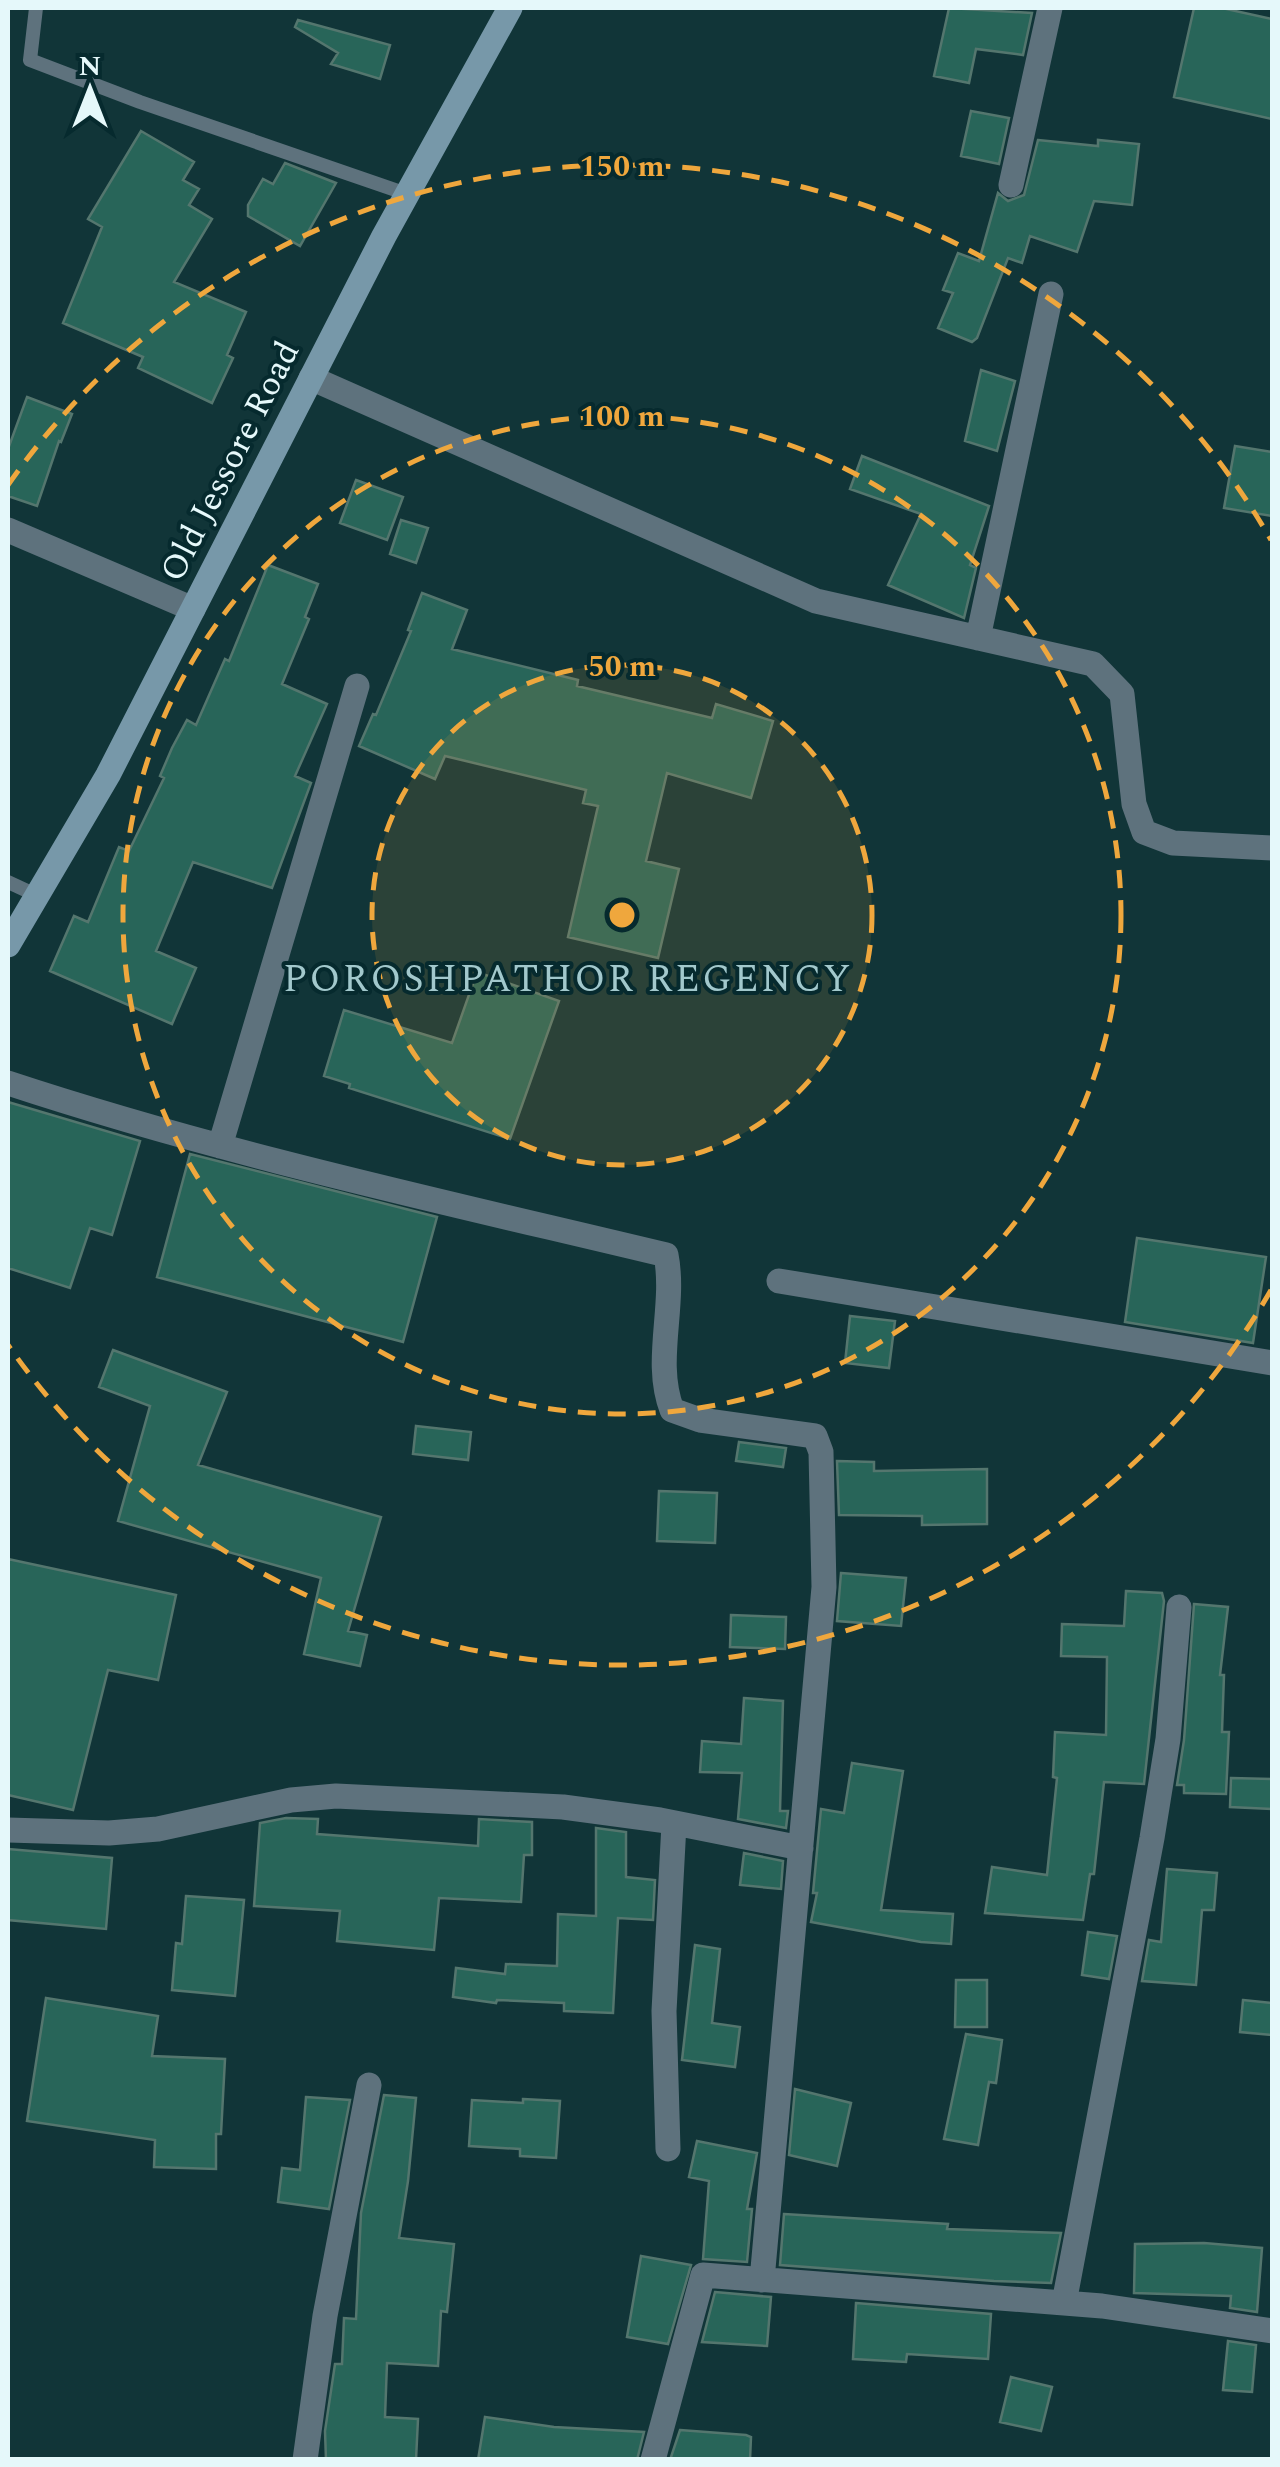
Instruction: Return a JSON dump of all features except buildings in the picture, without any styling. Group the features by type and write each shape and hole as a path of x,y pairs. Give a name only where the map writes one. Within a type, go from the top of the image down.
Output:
{"street":[{"name":"Old Jessore Road","path":"8,945 108,776 407,194 510,8"},
{"path":"1011,185 1050,8"},
{"path":"978,638 1051,294"},
{"path":"311,378 816,601 1093,664 1122,694 1134,804 1144,832 1173,843 1272,848"},
{"path":"8,530 193,608"},
{"path":"220,1146 357,686"},
{"path":"8,1083 220,1146 666,1254 670,1275 664,1390 672,1410 700,1420 815,1436 822,1452 824,1587 762,2280"},
{"path":"779,1280 1272,1363"},
{"path":"1064,2303 1152,1838 1168,1739 1179,1606"},
{"path":"8,1830 158,1829 291,1800 336,1796 563,1806 801,1848"},
{"path":"668,2149 664,2010 674,1824"},
{"path":"305,2460 325,2316 369,2085"},
{"path":"653,2460 703,2275 1064,2303 1272,2331"}],"lane":[{"path":"36,8 30,60 407,194"},
{"path":"8,882 36,895"}],"district":[{"name":"POROSHPATHOR REGENCY","path":"568,978"}]}
